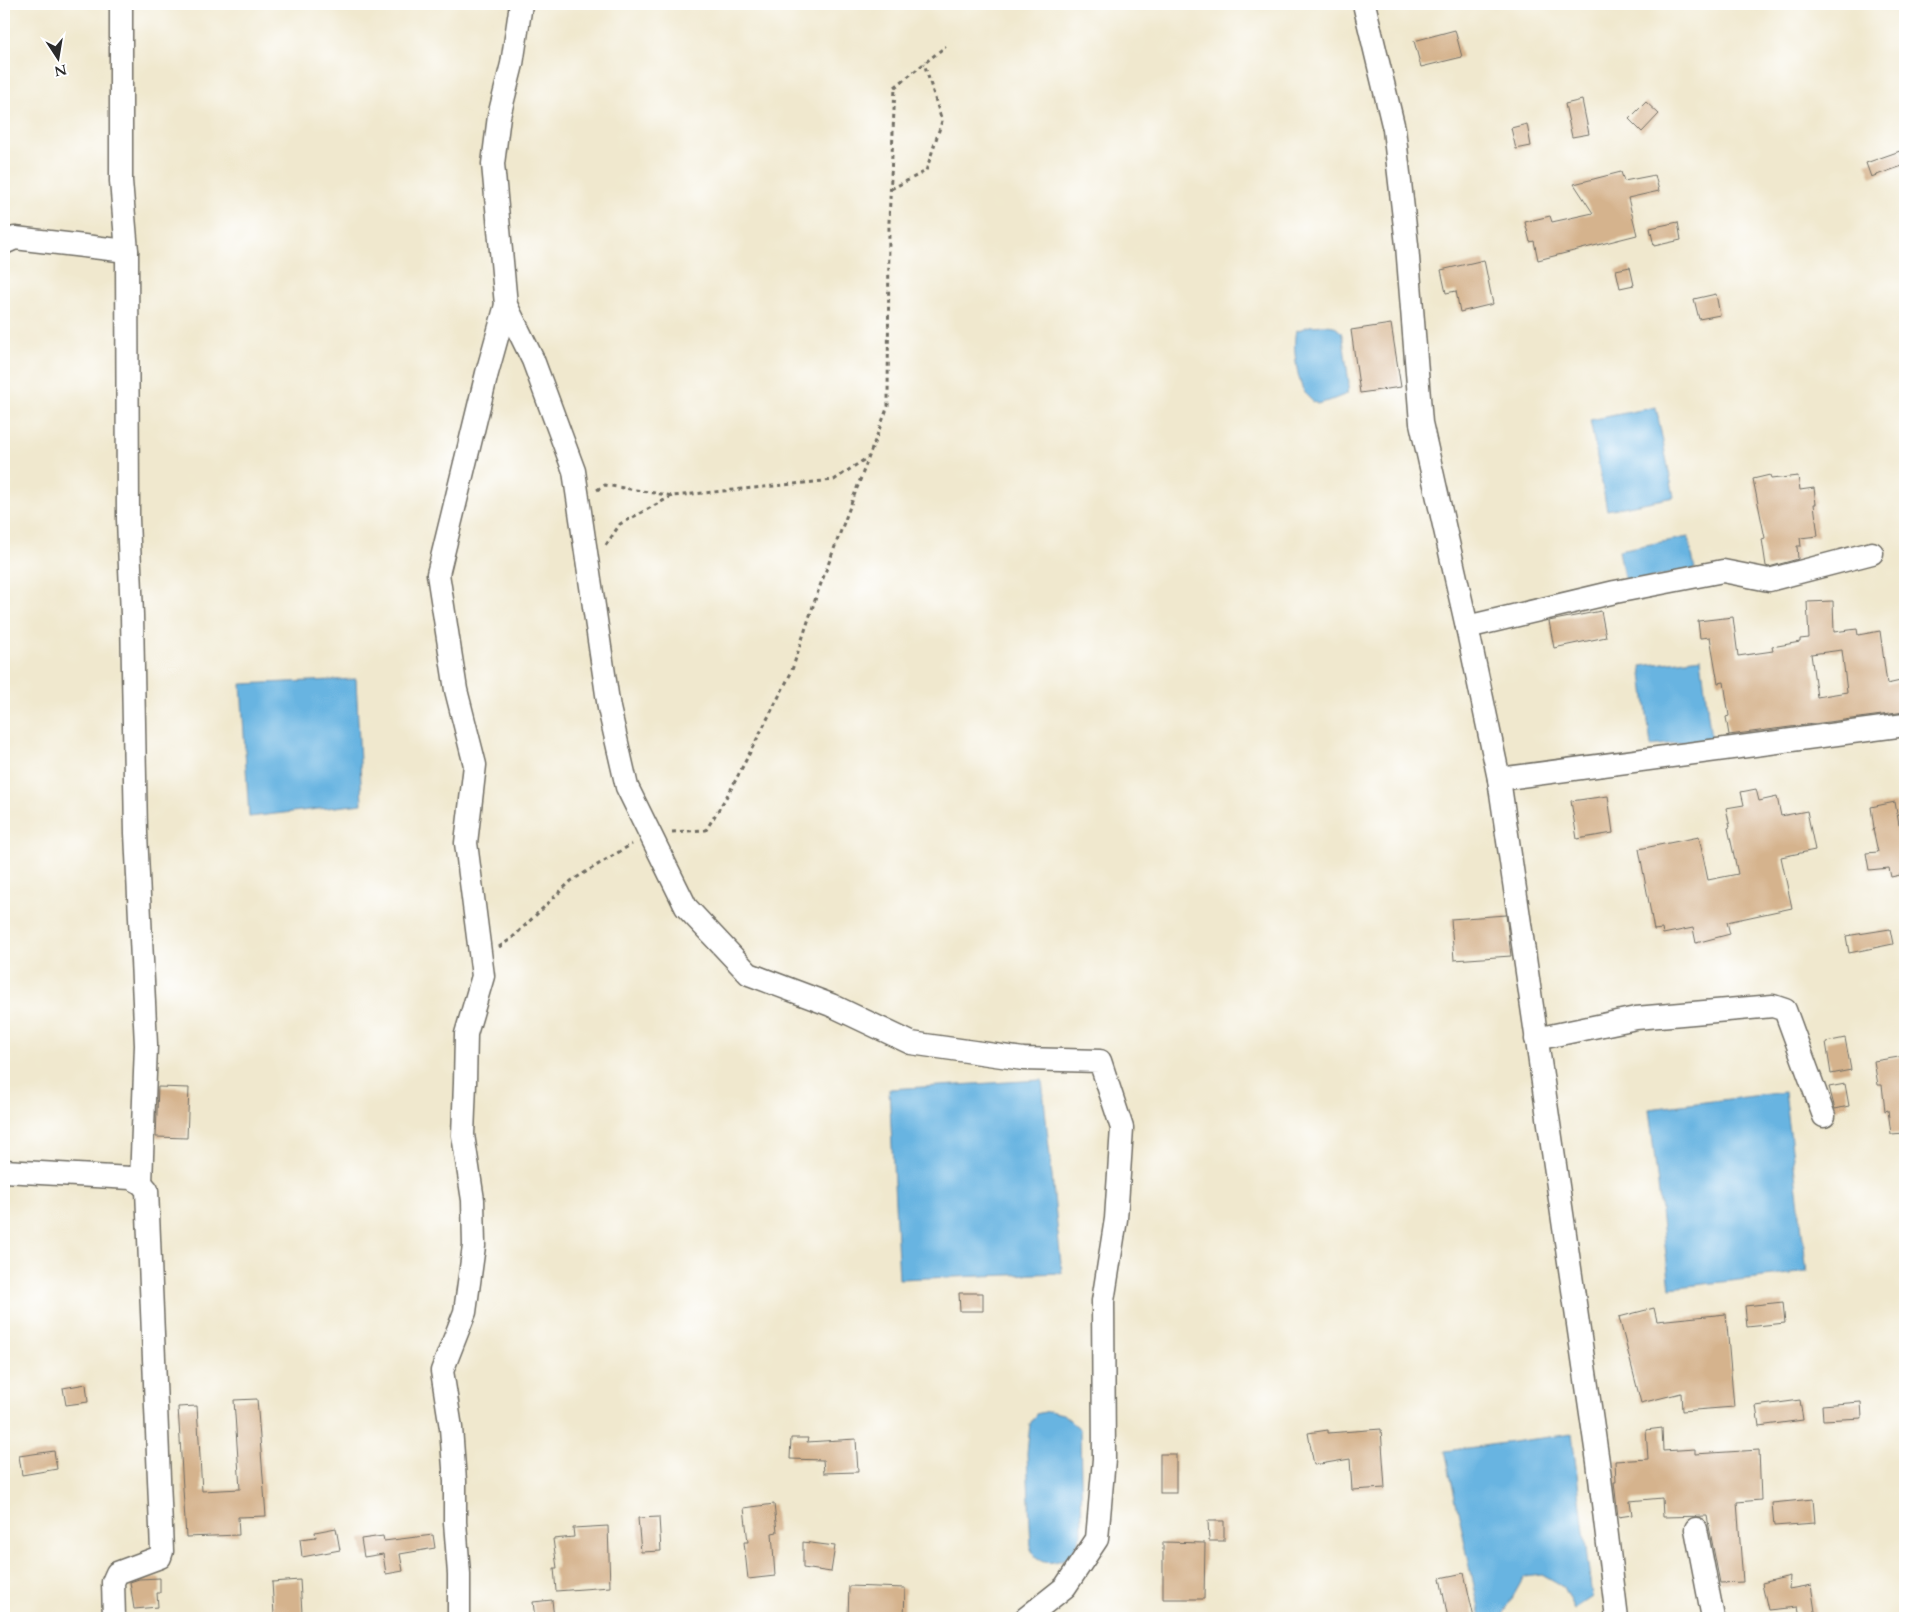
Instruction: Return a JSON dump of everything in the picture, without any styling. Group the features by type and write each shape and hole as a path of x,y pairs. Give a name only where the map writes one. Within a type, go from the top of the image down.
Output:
{"street":[{"path":"121,4 121,181 127,250 128,519 134,749 146,1045 141,1182"},
{"path":"459,1618 455,1481 451,1428 442,1371 465,1312 474,1246 473,1200 463,1135 464,1100 466,1034 482,976 466,843 475,765 456,690 438,574 487,373 506,305 494,164 499,116 512,64 521,4"},
{"path":"1364,4 1394,128 1407,245 1422,423 1499,779 1598,1462 1617,1618"},
{"path":"4,243 15,238 127,250"},
{"path":"506,305 533,360 574,471 609,708 627,787 686,907 749,974 831,1005 911,1043 1023,1059 1100,1061 1122,1128 1116,1219 1103,1301 1104,1459 1098,1538 1065,1586 1026,1618"},
{"path":"1467,627 1615,592 1723,571 1769,580 1872,554"},
{"path":"1499,779 1905,725"},
{"path":"1536,1039 1636,1018 1772,1006 1785,1010 1824,1116"},
{"path":"4,1171 131,1178 141,1182 147,1190 162,1551 160,1557 117,1573 113,1582 114,1618"},
{"path":"1696,1529 1713,1618"}],"path":[{"path":"481,959 511,939 571,881 650,833 706,830 730,791 791,672 888,406 891,189 895,87 946,46"},
{"path":"891,189 926,171 942,121 924,63"},
{"path":"578,500 605,485 673,496 834,480 869,456"},
{"path":"588,570 620,524 673,496"}],"water":[{"path":"1309,326 1334,326 1341,332 1349,383 1347,394 1317,404 1306,395 1302,387 1295,353 1295,337 1296,331"},
{"path":"1656,407 1674,497 1607,510 1590,420"},
{"path":"1688,537 1695,569 1625,583 1619,550"},
{"path":"1701,658 1711,739 1651,746 1641,666"},
{"path":"356,679 362,804 249,817 241,684"},
{"path":"1042,1080 1062,1273 899,1279 889,1089"},
{"path":"1785,1092 1807,1272 1670,1288 1649,1109"},
{"path":"1049,1411 1063,1414 1080,1429 1082,1531 1077,1545 1068,1558 1046,1563 1038,1559 1031,1549 1027,1453 1030,1424 1036,1414"},
{"path":"1572,1434 1592,1597 1574,1609 1563,1587 1542,1575 1524,1577 1501,1618 1481,1618 1445,1451"}],"building":[{"path":"1455,30 1462,57 1421,67 1414,41"},
{"path":"1582,100 1589,134 1572,137 1565,104"},
{"path":"1646,102 1659,114 1642,132 1629,119"},
{"path":"1527,124 1531,146 1516,149 1511,128"},
{"path":"1900,151 1905,165 1871,177 1866,163"},
{"path":"1621,172 1624,181 1655,175 1659,191 1628,198 1637,235 1538,260 1534,241 1530,242 1525,222 1550,216 1552,222 1593,213 1574,184"},
{"path":"1678,222 1681,240 1654,246 1650,228"},
{"path":"1484,260 1493,304 1460,312 1456,291 1446,293 1441,270"},
{"path":"1630,267 1634,285 1620,288 1616,270"},
{"path":"1716,294 1720,315 1699,319 1694,299"},
{"path":"1391,324 1401,387 1360,393 1351,330"},
{"path":"1770,475 1771,479 1798,476 1800,490 1814,488 1818,536 1800,538 1801,546 1797,546 1798,559 1769,567 1766,566 1762,539 1765,538 1753,479"},
{"path":"1833,601 1834,632 1857,629 1858,635 1880,631 1887,684 1905,680 1905,712 1729,735 1726,717 1729,716 1724,682 1718,683 1710,637 1700,638 1698,621 1733,617 1738,656 1773,651 1772,647 1800,642 1800,639 1809,638 1807,602","holes":["1842,650 1847,692 1817,697 1811,654"]},
{"path":"1601,611 1606,637 1554,648 1549,621"},
{"path":"1756,789 1759,801 1777,797 1781,816 1807,811 1815,850 1781,857 1792,908 1727,922 1730,934 1696,943 1693,928 1663,934 1662,929 1654,930 1639,849 1699,837 1708,880 1738,874 1728,828 1730,827 1726,808 1744,805 1741,792"},
{"path":"1608,796 1613,833 1577,839 1571,801"},
{"path":"1895,802 1899,825 1905,824 1905,874 1891,877 1889,868 1869,870 1866,853 1878,852 1871,807"},
{"path":"1506,915 1511,956 1454,960 1451,919"},
{"path":"1890,929 1893,944 1849,953 1846,936"},
{"path":"1845,1038 1851,1070 1831,1074 1826,1042"},
{"path":"1905,1056 1905,1133 1891,1134 1888,1110 1885,1111 1882,1085 1878,1085 1874,1061"},
{"path":"1845,1084 1849,1106 1835,1109 1829,1087"},
{"path":"158,1087 189,1088 187,1138 156,1137"},
{"path":"959,1293 983,1293 983,1311 960,1311"},
{"path":"1783,1302 1785,1323 1747,1327 1745,1306"},
{"path":"1654,1308 1657,1321 1726,1314 1734,1407 1682,1411 1681,1393 1641,1403 1619,1317"},
{"path":"86,1384 88,1402 66,1405 63,1388"},
{"path":"257,1399 266,1516 238,1517 239,1535 186,1537 178,1407 197,1406 202,1491 240,1489 234,1400"},
{"path":"1800,1400 1803,1420 1759,1426 1756,1406"},
{"path":"1861,1402 1862,1418 1823,1420 1822,1405"},
{"path":"1662,1428 1663,1451 1695,1449 1695,1454 1759,1450 1761,1500 1737,1502 1743,1582 1720,1583 1707,1516 1663,1517 1662,1498 1630,1501 1632,1515 1618,1517 1614,1482 1616,1482 1615,1461 1648,1459 1646,1430"},
{"path":"1381,1429 1385,1488 1352,1490 1350,1459 1314,1465 1308,1433 1328,1430 1328,1433"},
{"path":"791,1438 808,1438 807,1442 856,1439 858,1472 824,1473 823,1460 790,1459"},
{"path":"54,1451 57,1469 22,1475 19,1456"},
{"path":"1160,1454 1176,1454 1176,1493 1160,1493"},
{"path":"1813,1499 1815,1523 1774,1526 1772,1503"},
{"path":"774,1504 777,1532 772,1533 775,1576 748,1579 744,1542 748,1542 744,1508"},
{"path":"659,1517 661,1551 641,1552 638,1518"},
{"path":"1208,1521 1224,1521 1224,1541 1209,1541"},
{"path":"608,1526 610,1587 556,1591 554,1568 557,1568 553,1539 574,1537 573,1528"},
{"path":"336,1528 340,1550 302,1557 300,1539 316,1537 315,1532"},
{"path":"433,1535 435,1548 400,1554 403,1571 386,1574 383,1554 364,1557 361,1539 383,1536 384,1541"},
{"path":"803,1542 835,1546 831,1572 803,1568"},
{"path":"1163,1542 1205,1543 1204,1599 1163,1599"},
{"path":"1464,1573 1474,1618 1448,1618 1440,1578"},
{"path":"1790,1576 1789,1589 1811,1585 1816,1618 1800,1618 1798,1607 1768,1610 1762,1583"},
{"path":"160,1578 160,1593 157,1593 158,1607 134,1609 130,1582 139,1579"},
{"path":"300,1580 302,1613 274,1615 272,1582"},
{"path":"849,1586 905,1588 904,1618 848,1618"},
{"path":"552,1600 554,1618 535,1618 533,1602"}]}
